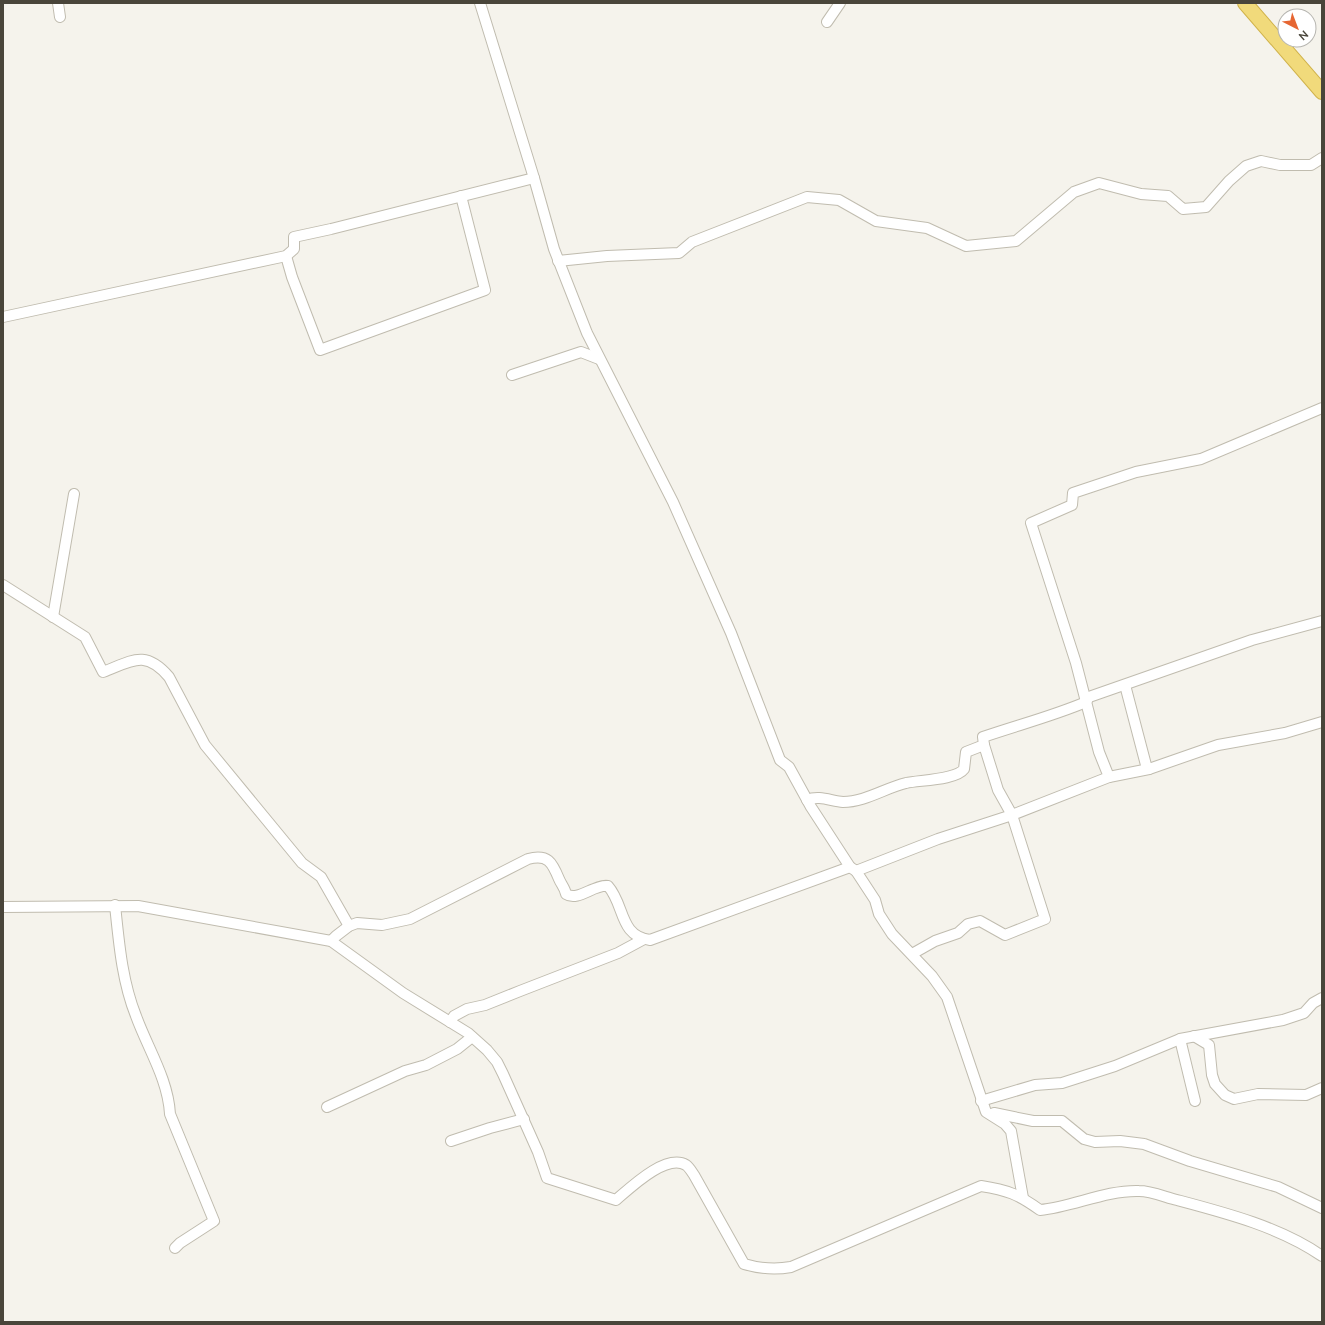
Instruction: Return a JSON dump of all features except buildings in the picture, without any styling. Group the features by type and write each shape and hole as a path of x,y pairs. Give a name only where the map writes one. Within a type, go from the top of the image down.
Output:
{"highway":[{"path":"1249,4 1322,92"}],"street":[{"path":"58,3 60,17"},
{"path":"480,3 558,261 599,359 673,502 731,633 780,760 789,767 807,800 875,900 879,914 892,934 932,976 947,997 981,1101 986,1112 1005,1124 1010,1131 1022,1198"},
{"path":"826,22 840,3"},
{"path":"558,261 606,256 679,253 692,242 807,197 840,200 876,222 927,228 966,246 1016,241 1074,192 1099,183 1141,194 1168,196 1183,210 1206,207 1229,181 1246,166 1261,161 1280,165 1311,165 1322,158"},
{"path":"3,317 286,256 294,249 294,237 534,178"},
{"path":"286,256 292,277 320,350 485,290 461,196"},
{"path":"512,375 581,352 599,359"},
{"path":"1109,777 1100,752 1076,663 1031,523 1072,505 1073,493 1136,472 1201,459 1322,408"},
{"path":"53,618 74,494"},
{"path":"3,585 85,637 103,672 138,660 149,660 161,668 169,677 205,745 302,863 321,877 349,926"},
{"path":"912,954 935,941 958,933 968,924 980,921 1005,935 1046,919 1012,815 998,790 984,745 983,737 1022,723 1055,715 1086,702 1089,697 1252,640 1322,621"},
{"path":"1125,685 1146,765 1149,769"},
{"path":"332,941 349,926 357,923 382,925 410,919 528,859 541,857 551,862 566,894 570,896 576,896 600,886 608,886 614,895 629,930 644,939 650,940 938,839 1012,815 1109,777 1149,769 1218,745 1285,733 1322,722"},
{"path":"807,800 820,798 843,802 860,800 904,784 958,775 964,769 966,752 984,745"},
{"path":"114,905 121,960 135,1016 156,1060 169,1099 170,1114 214,1221 180,1243 175,1248"},
{"path":"3,907 138,906 332,941 403,993 472,1037 487,1050 497,1062 524,1119 547,1178 616,1200 646,1176 664,1165 674,1163 686,1165 694,1175 744,1264 761,1269 779,1270 791,1267 981,1186 1003,1190 1022,1198 1040,1210 1059,1208 1102,1195 1139,1191 1230,1213 1305,1244 1322,1256"},
{"path":"450,1022 458,1012 485,1005 527,989 618,953 644,939"},
{"path":"981,1101 1035,1085 1062,1083 1115,1066 1180,1039 1283,1020 1304,1014 1313,1003 1322,998"},
{"path":"1194,1036 1210,1045 1212,1075 1215,1084 1225,1095 1234,1099 1258,1094 1306,1095 1322,1088"},
{"path":"327,1107 405,1071 426,1064 457,1049 472,1037"},
{"path":"1180,1039 1194,1101"},
{"path":"986,1112 1033,1121 1062,1121 1084,1139 1095,1142 1120,1141 1144,1144 1190,1161 1278,1187 1322,1208"},
{"path":"451,1141 524,1119"}]}
